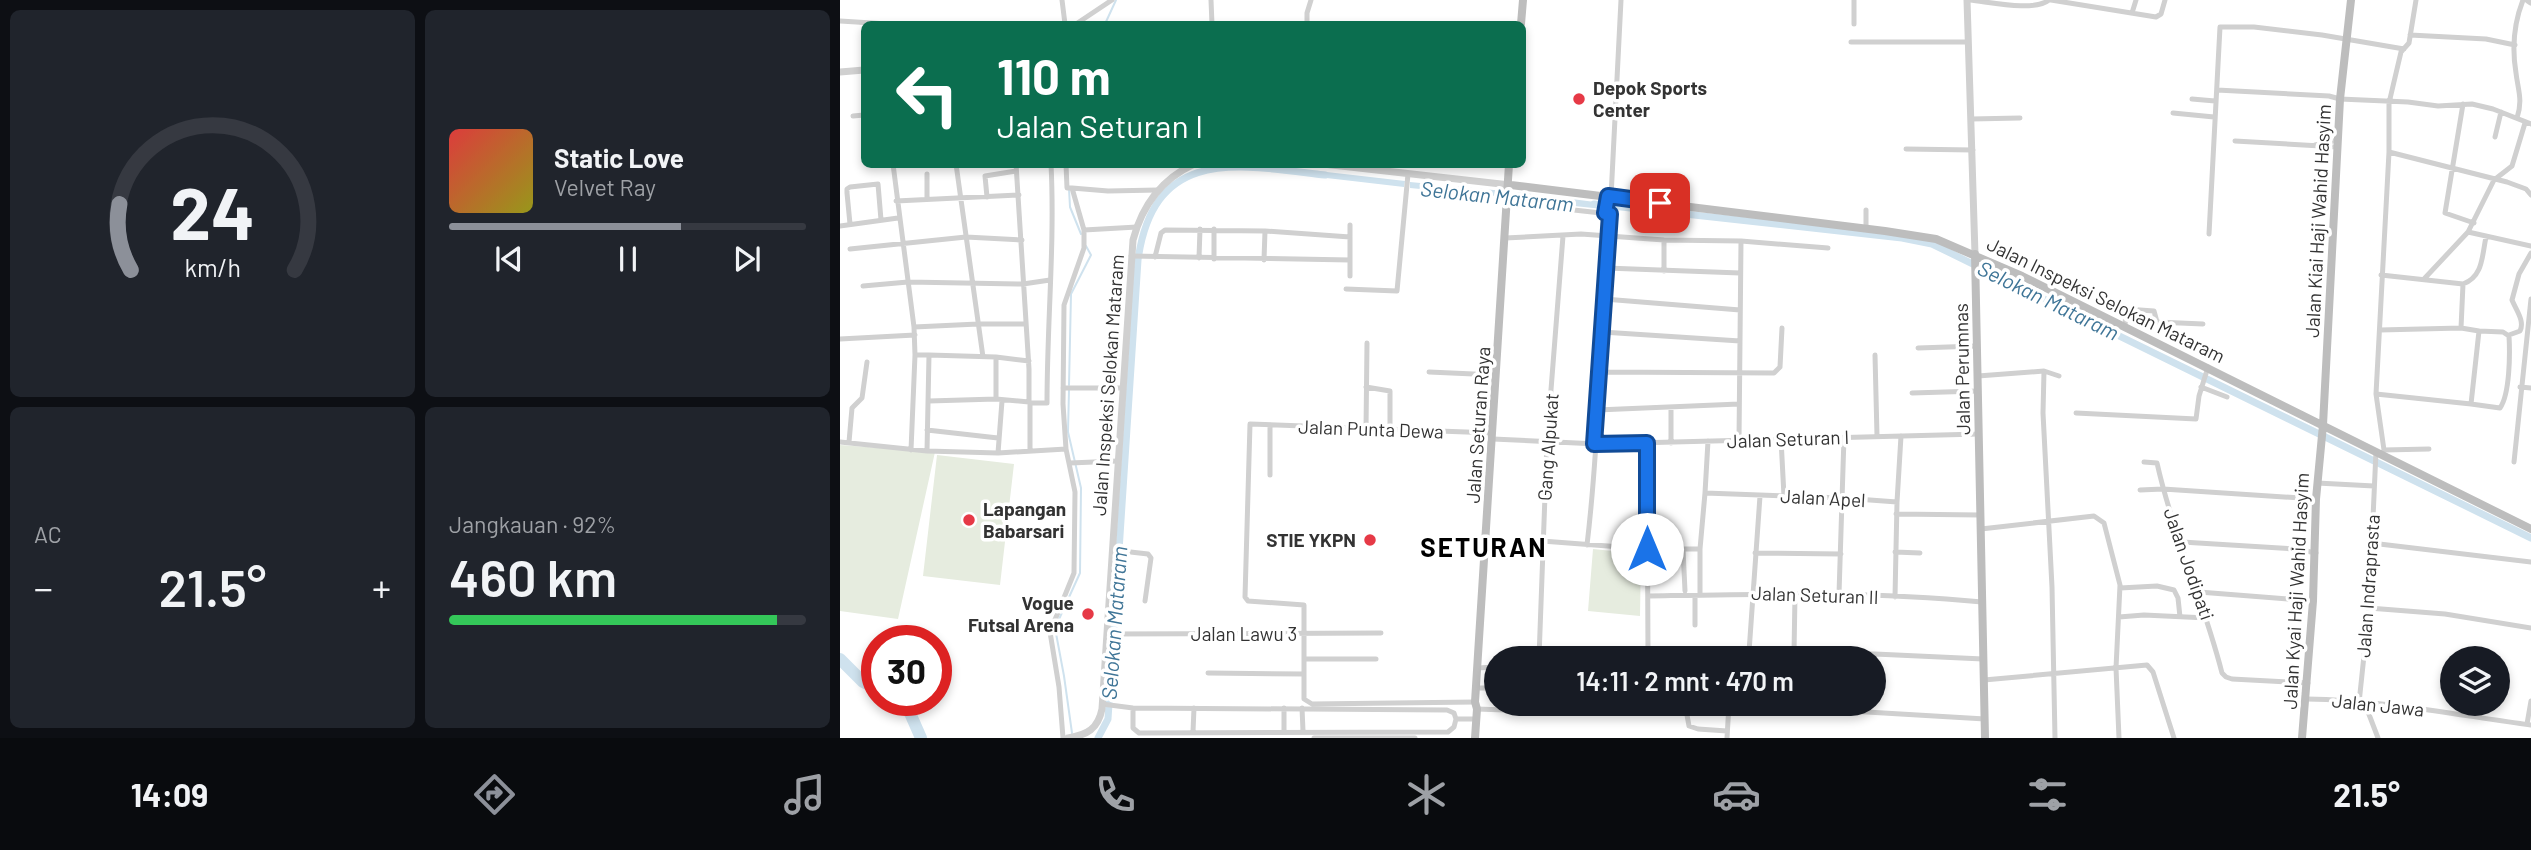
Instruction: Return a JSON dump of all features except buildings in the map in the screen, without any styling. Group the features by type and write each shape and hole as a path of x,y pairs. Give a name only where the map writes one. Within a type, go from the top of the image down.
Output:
{"main road":[{"path":"1521,21 1523,0"},
{"name":"Jalan Kiai Haji Wahid Hasyim","path":"2320,443 2323,428 2340,99 2351,0"},
{"name":"Jalan Seturan Raya","path":"1475,738 1477,668 1509,201 1509,168"},
{"name":"Jalan Inspeksi Selokan Mataram","path":"1509,186 1866,228 1936,239 2125,326 2207,370 2531,529"},
{"name":"Jalan Perumnas","path":"1975,258 1985,738"},
{"name":"Jalan Kyai Haji Wahid Hasyim","path":"2302,738 2316,553 2320,443"}],"street":[{"path":"1062,0 1065,21"},
{"path":"1080,21 1112,0"},
{"path":"1211,0 1212,21"},
{"path":"1307,21 1311,0"},
{"path":"1605,212 1609,198 1621,0"},
{"path":"1854,0 1854,24"},
{"path":"1968,0 2031,5 2050,0 2158,16 2165,0"},
{"name":"Jalan Perumnas","path":"1968,0 1975,258"},
{"path":"2132,13 2136,0"},
{"name":"Jalan Indraprasta","path":"2362,703 2375,470 2380,453 2376,394 2389,152 2389,103 2401,52 2408,45 2416,0"},
{"path":"2517,118 2522,98 2516,75 2517,18 2527,1"},
{"path":"840,21 861,22"},
{"path":"2209,234 2220,27 2255,27 2404,49"},
{"path":"2410,35 2486,39 2515,45"},
{"path":"1851,42 1968,42"},
{"path":"840,72 861,70"},
{"path":"2217,90 2320,95 2389,103 2445,106 2463,104 2481,106 2528,123 2512,166 2494,180 2468,232 2424,279"},
{"path":"2192,99 2215,101"},
{"path":"2463,104 2445,213 2474,223"},
{"path":"2495,137 2501,112"},
{"path":"2173,113 2214,117"},
{"path":"853,116 861,115"},
{"path":"1971,119 2020,118"},
{"path":"2235,141 2315,145 2338,143"},
{"path":"1906,149 1973,150"},
{"path":"2389,152 2454,167 2526,189 2531,195"},
{"path":"893,168 915,335 911,450"},
{"path":"957,168 983,357"},
{"path":"929,401 1029,402 1029,361 1016,168 985,177 987,197"},
{"path":"1030,451 1030,403 1047,403 1048,310 1054,222 1052,168"},
{"path":"1066,168 1067,188 1158,190"},
{"name":"Jalan Inspeksi Selokan Mataram","path":"1073,737 1091,731 1105,704 1118,461 1132,256 1137,227 1158,190 1174,175 1187,168"},
{"name":"Jalan Inspeksi Selokan Mataram","path":"1357,168 1407,177 1509,186"},
{"path":"927,174 927,199"},
{"path":"1346,289 1398,291 1407,177"},
{"path":"850,224 847,188 850,187 878,184 881,220"},
{"path":"1072,187 1084,230 1083,251 1065,303 1066,449 1071,463 1076,510 1074,573 1050,632 1059,687 1073,737"},
{"path":"897,201 1019,195"},
{"path":"1509,201 1610,214 1594,485 1587,545"},
{"path":"1866,210 1866,228"},
{"path":"840,226 898,218"},
{"path":"1349,276 1350,225"},
{"path":"1084,230 1137,227"},
{"path":"1199,229 1199,258"},
{"path":"1152,257 1163,231 1214,229 1350,237"},
{"path":"1214,229 1214,258"},
{"path":"1264,260 1265,231"},
{"path":"2468,232 2531,246"},
{"name":"Gang Alpukat","path":"1539,646 1547,441 1563,236"},
{"path":"1506,239 1608,236 1741,241 1828,248"},
{"path":"850,249 966,237 1022,240"},
{"path":"2381,275 2463,284 2473,281 2478,275 2486,237"},
{"path":"1664,240 1664,271"},
{"path":"1739,440 1741,241"},
{"path":"2380,330 2461,328 2503,332 2509,335 2520,331 2521,319 2512,300 2519,274 2531,253"},
{"path":"1132,256 1350,260"},
{"path":"1606,268 1740,273"},
{"path":"863,286 908,282 1023,284 1050,279"},
{"path":"2461,328 2463,284"},
{"path":"1604,299 1740,310"},
{"path":"2514,462 2531,299"},
{"path":"2125,326 2126,309 2137,308 2154,311 2157,322 2203,324"},
{"path":"914,327 1026,324"},
{"path":"1599,372 1740,374 1779,371 1783,328"},
{"path":"2471,404 2479,331"},
{"path":"1602,332 1740,341"},
{"path":"840,339 915,335"},
{"path":"2376,394 2499,408 2503,405 2507,387 2509,335"},
{"path":"1366,429 1367,343"},
{"path":"1918,348 1977,346"},
{"path":"926,451 929,355"},
{"path":"1875,355 1877,436"},
{"path":"914,356 996,357 1029,361"},
{"path":"996,357 999,400 998,453"},
{"path":"849,442 852,408 862,398 867,362"},
{"path":"2076,413 2196,419 2201,385 2207,370"},
{"path":"1978,376 2044,371 2059,376"},
{"path":"2044,371 2043,413 2052,587 2055,738"},
{"path":"1429,372 1497,375"},
{"path":"2201,385 2227,397"},
{"path":"1366,387 1391,391 1390,428"},
{"path":"2520,387 2531,388"},
{"path":"1067,388 1123,388"},
{"path":"1912,393 1978,391"},
{"path":"1597,410 1739,404"},
{"path":"1671,408 1671,443"},
{"name":"Jalan Punta Dewa","path":"1304,634 1304,605 1248,601 1245,597 1250,424 1390,428 1547,441"},
{"path":"1270,425 1270,475"},
{"path":"927,430 998,438"},
{"name":"Jalan Seturan I","path":"1547,441 1596,444 1671,443 1979,434"},
{"path":"979,452 980,436"},
{"path":"1895,597 1900,436"},
{"path":"1839,594 1844,437"},
{"path":"1782,439 1784,496"},
{"path":"1695,625 1708,441"},
{"path":"840,442 926,451 998,453 1066,449"},
{"path":"1647,443 1648,646"},
{"path":"2380,453 2429,449"},
{"path":"1071,463 1118,461"},
{"name":"Jalan Jodipati","path":"2144,462 2157,463 2222,673 2225,677 2308,683"},
{"path":"2317,483 2374,486"},
{"path":"2140,490 2163,489 2316,499"},
{"name":"Jalan Apel","path":"1705,493 1897,502"},
{"path":"1749,646 1759,496"},
{"path":"1896,514 1980,515"},
{"path":"1981,529 2047,520 2094,516 2100,518 2105,527 2120,588 2116,668 2119,738"},
{"path":"1542,541 1647,549 1700,549"},
{"path":"2182,542 2296,549 2316,553"},
{"path":"2371,543 2531,562"},
{"path":"1683,549 1685,591"},
{"path":"1115,550 1149,554 1151,558 1145,601"},
{"path":"1895,552 1920,553"},
{"path":"1755,553 1841,554"},
{"path":"2120,588 2157,586 2174,590 2178,598 2180,617"},
{"path":"2199,592 2313,601"},
{"name":"Jalan Seturan II","path":"1649,596 1839,594 1982,602"},
{"path":"1794,646 1795,595"},
{"path":"2369,608 2439,614 2531,628"},
{"path":"2119,617 2144,615 2207,618"},
{"name":"Jalan Lawu 3","path":"1109,634 1381,633"},
{"path":"1304,634 1304,699 1312,704 1484,706"},
{"path":"1886,656 1983,659"},
{"path":"1304,659 1376,659"},
{"path":"1984,680 2147,666 2150,667 2174,738"},
{"path":"1477,668 1484,668"},
{"path":"1208,673 1304,674"},
{"path":"1476,688 1484,688"},
{"name":"Jalan Jawa","path":"2307,699 2418,708 2529,724"},
{"path":"2529,724 2531,701"},
{"path":"2362,703 2378,738"},
{"path":"1105,704 1133,708 1447,710 1454,713 1456,719 1454,727 1448,732 1135,732 1133,708"},
{"path":"1193,732 1194,708"},
{"path":"1284,708 1284,732"},
{"path":"1301,708 1303,731"},
{"path":"1886,713 1984,719"},
{"path":"1687,716 1689,726 1698,730 1727,731"},
{"path":"1727,738 1729,716"},
{"path":"1456,719 1476,719"},
{"path":"1314,738 1415,738"}],"shaded area":[{"path":"840,445 935,452 898,619 840,611"},
{"name":"Lapangan Babarsari","path":"937,455 1014,464 1000,585 923,576"},
{"path":"1593,549 1641,554 1640,616 1588,611"}],"water":[{"path":"1318,171 1405,181 1404,187 1318,177"},
{"path":"1410,182 1504,191 1503,197 1410,188"},
{"path":"1517,192 1603,203 1603,209 1516,200"}],"waterway":[{"path":"1106,21 1116,0"},
{"name":"Selokan Mataram","path":"1098,738 1108,719 1138,260 1147,223 1162,197 1182,180 1205,171 1225,168"},
{"name":"Selokan Mataram","path":"1262,168 1325,175"},
{"path":"1069,189 1070,207 1081,234"},
{"name":"Selokan Mataram","path":"1594,204 1902,238 1932,244 2531,538"},
{"path":"1069,385 1071,294 1091,255 1086,246"},
{"path":"1069,390 1068,432 1081,488 1080,573 1055,628 1072,733"},
{"path":"840,659 861,680"},
{"path":"911,716 921,738"}],"place":[{"name":"Depok Sports Center","path":"1579,99"},
{"name":"Lapangan Babarsari","path":"969,520"},
{"name":"STIE YKPN","path":"1370,540"},
{"name":"Vogue Futsal Arena","path":"1088,614"}],"district":[{"name":"SETURAN","path":"1484,548"}],"route":[{"path":"1647,549 1647,443 1594,444 1610,214 1605,213 1608,196 1660,203"}]}
